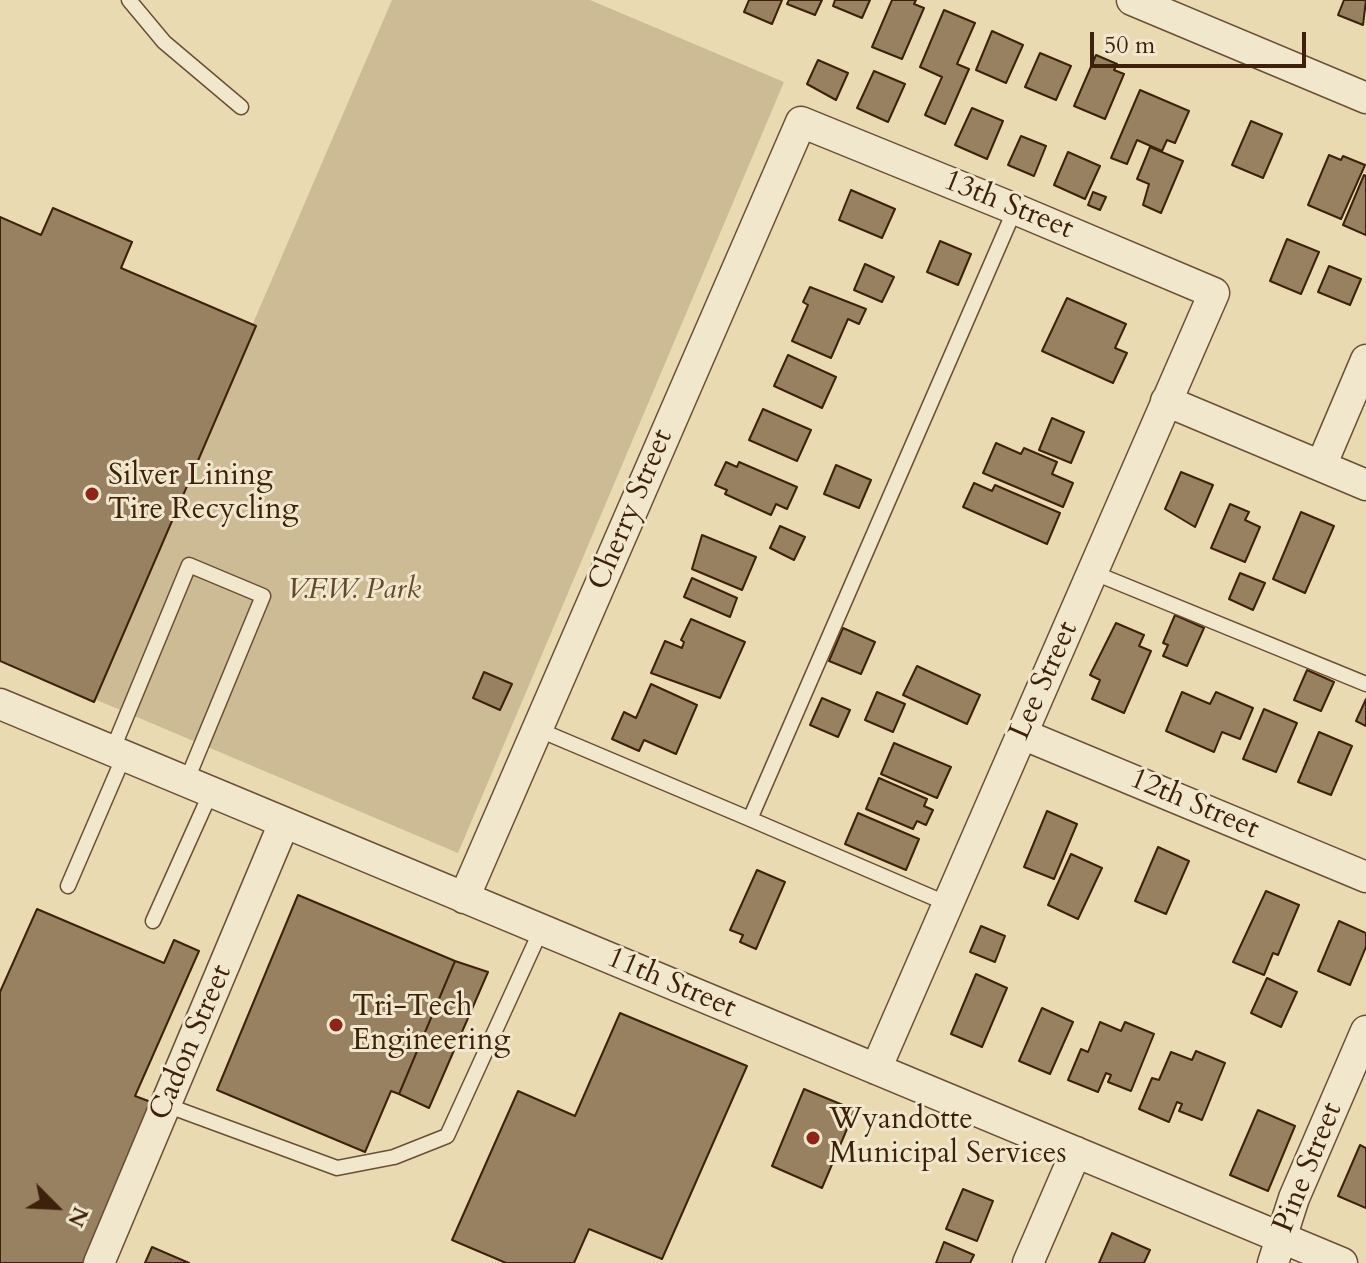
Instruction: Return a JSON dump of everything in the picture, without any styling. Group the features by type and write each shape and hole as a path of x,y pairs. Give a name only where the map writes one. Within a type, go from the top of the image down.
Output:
{"street":[{"path":"1132,0 1366,98"},
{"name":"13th Street","path":"801,122 1214,293"},
{"name":"Cherry Street","path":"464,898 801,122"},
{"name":"Lee Street","path":"876,1069 1214,293"},
{"path":"1321,466 1366,360"},
{"path":"1166,401 1366,485"},
{"name":"11th Street","path":"0,704 1076,1152 1277,1250 1342,1263"},
{"name":"12th Street","path":"1022,734 1366,877"},
{"name":"Cadon Street","path":"99,1263 284,823"},
{"name":"Pine Street","path":"1277,1250 1366,1031"},
{"path":"1028,1263 1076,1152"}],"lane":[{"path":"129,0 164,42 241,107"},
{"path":"750,819 1015,209"},
{"path":"68,886 189,565 263,596 153,921"},
{"path":"1092,572 1366,684"},
{"path":"537,729 948,904"},
{"path":"166,1105 337,1168 394,1157 447,1136 541,930"}],"green space":[{"name":"V.F.W. Park","path":"392,0 590,0 784,82 458,853 92,698"}],"building":[{"path":"749,0 782,0 772,24 744,12"},
{"path":"789,0 822,0 815,15 787,4"},
{"path":"835,0 870,0 862,18 833,6"},
{"path":"892,0 916,0 914,4 924,8 902,59 872,47"},
{"path":"1344,0 1366,0 1363,25 1338,15"},
{"path":"944,10 975,23 957,64 969,69 945,124 925,115 942,77 920,67"},
{"path":"992,31 1023,45 1006,83 976,70"},
{"path":"1040,53 1071,66 1056,100 1025,87"},
{"path":"1096,55 1117,64 1114,70 1124,74 1105,119 1074,106"},
{"path":"818,60 848,73 836,100 807,84"},
{"path":"874,71 905,84 888,122 857,108"},
{"path":"1140,90 1189,111 1175,143 1167,140 1162,151 1137,140 1127,164 1111,158"},
{"path":"972,108 1003,121 987,159 955,145"},
{"path":"1251,121 1282,134 1263,178 1232,165"},
{"path":"1021,136 1046,146 1034,176 1008,165"},
{"path":"1150,147 1183,161 1161,213 1143,205 1149,184 1137,179"},
{"path":"1068,152 1100,166 1085,199 1054,185"},
{"path":"1329,155 1341,160 1343,156 1365,165 1341,219 1308,205"},
{"path":"1366,176 1366,235 1343,225"},
{"path":"851,190 895,209 882,238 839,220"},
{"path":"1093,192 1106,197 1100,210 1088,205"},
{"name":"Silver Lining Tire Recycling","path":"53,208 132,242 121,268 256,326 94,702 0,661 0,217 41,235"},
{"path":"1287,239 1319,252 1301,294 1270,281"},
{"path":"940,241 971,254 958,285 927,272"},
{"path":"865,264 894,277 882,302 854,290"},
{"path":"1329,266 1361,279 1350,305 1318,292"},
{"path":"810,287 866,309 859,324 848,319 831,358 792,341 808,305 803,302"},
{"path":"1067,298 1126,324 1115,348 1127,353 1113,383 1042,351"},
{"path":"788,355 836,377 822,408 774,386"},
{"path":"763,409 811,430 797,461 749,440"},
{"path":"1052,418 1084,432 1071,463 1039,450"},
{"path":"996,443 1021,454 1024,448 1057,462 1052,474 1073,483 1063,507 983,473"},
{"path":"726,462 737,467 739,462 797,487 787,509 776,504 771,515 725,494 727,490 715,485"},
{"path":"836,465 871,480 859,508 824,494"},
{"path":"1181,472 1213,485 1195,527 1165,509"},
{"path":"974,483 992,491 995,485 1060,513 1047,544 963,507"},
{"path":"1230,504 1249,512 1245,520 1260,527 1245,562 1211,548"},
{"path":"1301,512 1334,526 1305,593 1273,579"},
{"path":"780,526 805,537 794,560 770,548"},
{"path":"702,535 756,557 742,590 692,569"},
{"path":"1240,573 1265,583 1253,610 1229,599"},
{"path":"692,578 737,598 730,617 684,597"},
{"path":"1175,615 1204,628 1187,666 1163,656 1168,645 1163,643"},
{"path":"691,619 745,642 720,698 651,673 665,641 682,648 684,642 681,640"},
{"path":"1116,623 1144,635 1139,646 1151,651 1124,713 1092,699 1100,680 1090,675"},
{"path":"843,628 875,642 861,674 829,661"},
{"path":"917,666 980,695 967,724 903,695"},
{"path":"1307,670 1334,682 1321,711 1294,700"},
{"path":"484,672 512,684 500,710 473,698"},
{"path":"651,684 697,705 676,754 644,740 639,751 612,739 624,712 636,718"},
{"path":"877,692 905,704 893,732 865,720"},
{"path":"1182,692 1210,704 1216,692 1253,708 1240,739 1222,732 1214,752 1166,731"},
{"path":"822,698 850,710 838,737 810,725"},
{"path":"1366,699 1366,726 1356,721"},
{"path":"1264,709 1297,723 1276,772 1243,759"},
{"path":"1319,732 1352,746 1331,795 1298,782"},
{"path":"894,743 951,767 937,798 881,774"},
{"path":"879,778 927,799 924,806 933,810 926,825 917,821 913,829 866,809"},
{"path":"1047,811 1077,824 1054,879 1024,867"},
{"path":"858,813 919,839 906,870 845,844"},
{"path":"1158,847 1189,861 1166,914 1135,901"},
{"path":"1071,854 1102,868 1078,919 1048,905"},
{"path":"757,870 785,882 756,949 740,942 743,935 730,930"},
{"path":"1266,891 1299,905 1278,955 1273,953 1264,975 1233,962"},
{"name":"Tri-Tech Engineering","path":"298,895 455,961 399,1094 391,1091 365,1152 217,1090"},
{"path":"37,909 164,963 174,940 199,951 135,1096 151,1102 84,1263 0,1263 0,992"},
{"path":"1339,921 1366,933 1366,947 1350,985 1318,971"},
{"path":"981,926 1005,936 995,962 970,952"},
{"path":"455,961 488,972 429,1108 399,1094"},
{"path":"976,974 1007,988 982,1047 951,1034"},
{"path":"1267,978 1297,992 1281,1027 1251,1013"},
{"path":"1042,1008 1073,1022 1050,1074 1019,1061"},
{"path":"620,1013 747,1066 662,1259 589,1229 574,1263 506,1263 452,1240 518,1091 575,1116"},
{"path":"1100,1022 1121,1031 1125,1022 1154,1034 1131,1091 1108,1082 1111,1075 1106,1073 1098,1092 1068,1080 1081,1049 1088,1052"},
{"path":"1196,1051 1225,1063 1202,1120 1179,1111 1182,1104 1177,1102 1169,1122 1139,1109 1152,1078 1159,1080 1171,1052 1192,1060"},
{"name":"Wyandotte Municipal Services","path":"804,1089 855,1110 822,1188 772,1166"},
{"path":"1258,1110 1295,1126 1268,1191 1230,1175"},
{"path":"1360,1145 1366,1148 1366,1208 1338,1196"},
{"path":"963,1189 993,1201 977,1241 946,1229"},
{"path":"1112,1233 1150,1250 1144,1263 1099,1263"},
{"path":"944,1242 974,1255 970,1263 936,1263"},
{"path":"152,1247 189,1263 145,1263"}],"place":[{"name":"Silver Lining Tire Recycling","path":"92,494"},
{"name":"Tri-Tech Engineering","path":"336,1025"},
{"name":"Wyandotte Municipal Services","path":"813,1138"}]}
